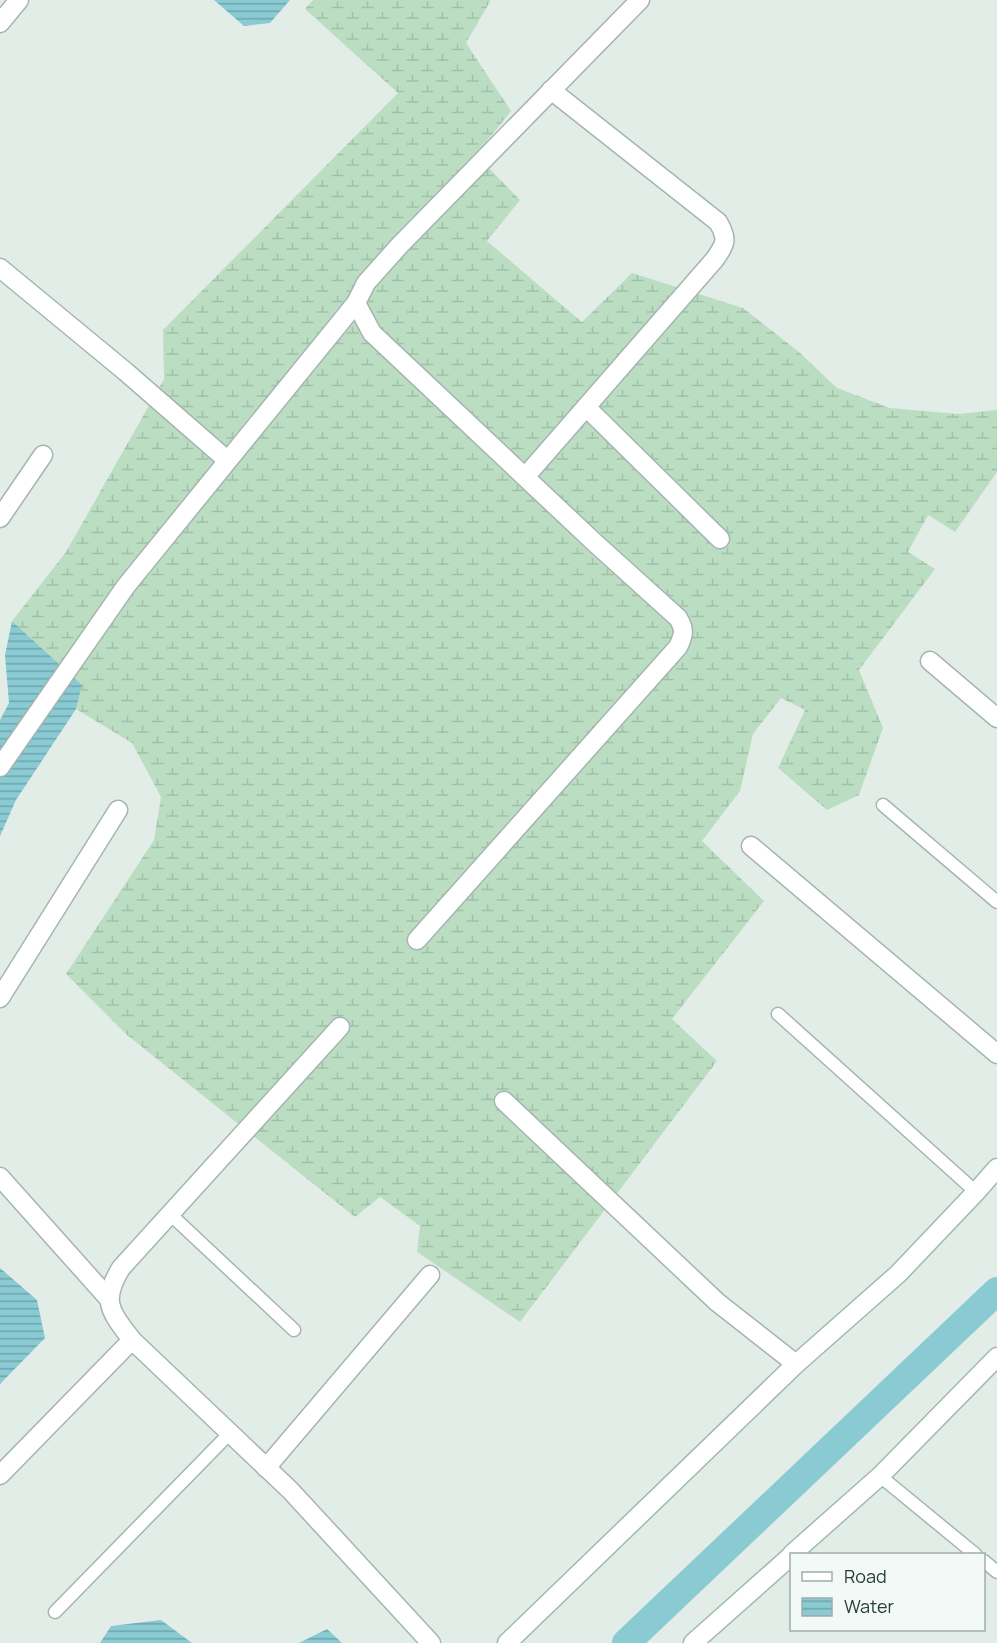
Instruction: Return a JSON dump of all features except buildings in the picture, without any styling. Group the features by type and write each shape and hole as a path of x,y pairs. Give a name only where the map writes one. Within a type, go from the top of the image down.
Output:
{"street":[{"path":"0,23 19,0"},
{"path":"0,767 126,586 356,303 366,283 399,246 640,0"},
{"path":"525,477 715,259 724,246 725,235 718,222 551,90"},
{"path":"0,268 126,372 227,460"},
{"path":"356,303 372,333 678,618 684,628 678,647 417,939"},
{"path":"586,407 720,539"},
{"path":"0,518 43,455"},
{"path":"930,661 997,718"},
{"path":"0,998 118,810"},
{"path":"751,846 997,1054"},
{"path":"340,1027 121,1268 111,1283 109,1299 113,1315 132,1340 290,1490 431,1643"},
{"path":"504,1101 717,1302 796,1364"},
{"path":"507,1643 796,1364 898,1274 997,1168"},
{"path":"0,1176 109,1299"},
{"path":"266,1468 430,1275"},
{"path":"0,1475 132,1340"},
{"path":"794,1553 880,1476 997,1358"},
{"path":"693,1643 790,1557"}],"lane":[{"path":"883,805 997,902"},
{"path":"778,1014 976,1192"},
{"path":"170,1214 294,1330"},
{"path":"55,1612 230,1433"},
{"path":"880,1476 974,1553"},
{"path":"985,1562 997,1572"}],"green space":[{"path":"313,0 491,0 466,43 511,111 476,155 520,200 487,241 582,322 632,273 743,308 799,352 837,388 890,408 958,414 997,410 997,472 955,532 928,515 908,552 935,569 859,670 883,728 859,795 827,810 778,768 805,710 781,698 753,734 740,791 702,841 764,901 672,1019 717,1061 520,1322 417,1252 420,1226 380,1197 355,1217 127,1035 66,974 154,840 161,797 132,743 76,709 82,685 12,621 66,552 164,379 163,330 398,93 305,9"}],"water":[{"path":"214,0 290,0 270,23 244,26"},
{"path":"12,621 82,685 76,709 16,800 0,836 0,720 9,703 5,655"},
{"path":"0,1268 37,1300 45,1338 0,1384"},
{"path":"161,1620 192,1643 100,1643 111,1626"},
{"path":"327,1629 342,1643 299,1643"}],"waterway":[{"path":"626,1643 997,1291"}]}
